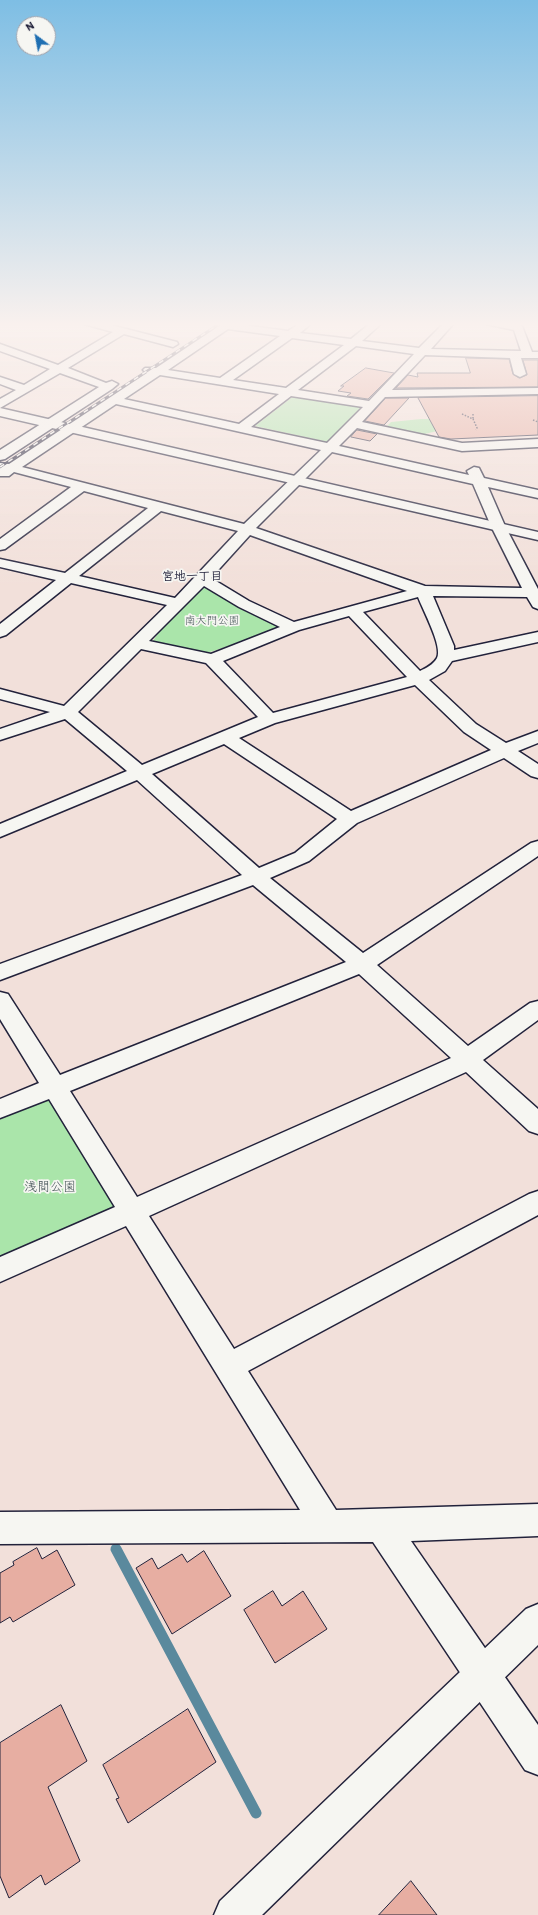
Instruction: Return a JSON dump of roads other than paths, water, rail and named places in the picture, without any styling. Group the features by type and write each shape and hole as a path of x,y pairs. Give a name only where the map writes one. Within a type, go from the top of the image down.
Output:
{"street":[{"path":"0,456 70,411"},
{"path":"0,476 6,467 71,429 97,411"},
{"path":"166,411 538,494"},
{"path":"241,428 263,411"},
{"path":"0,735 68,712 200,581 247,529 366,411"},
{"path":"0,412 538,536"},
{"path":"354,424 462,447 538,443"},
{"path":"462,447 498,526 536,597"},
{"path":"6,467 247,529 423,591 536,597"},
{"path":"0,546 82,486"},
{"path":"0,632 159,506"},
{"path":"0,562 178,603"},
{"path":"200,581 210,582 244,604 293,627"},
{"path":"137,643 212,659 293,627 423,591"},
{"path":"0,831 269,719 418,679 438,667 446,657 446,646 423,591"},
{"path":"352,610 418,679 470,728 538,772"},
{"path":"446,657 538,637"},
{"path":"212,659 269,719"},
{"path":"0,694 68,712 139,772 256,877 362,964 538,1124"},
{"path":"0,972 256,877 302,857 350,819 538,736"},
{"path":"226,737 350,819"},
{"path":"0,1110 362,964 538,847"},
{"path":"0,1000 327,1525"},
{"path":"0,1270 454,1068 538,1009"},
{"path":"229,1366 538,1202"},
{"path":"0,1528 327,1525 381,1526 538,1520"},
{"path":"381,1526 538,1758"},
{"path":"234,1915 538,1621"}],"waterway":[{"path":"116,1549 256,1813"}],"railway":[{"path":"0,467 85,411"}],"district":[{"name":"宮地一丁目","path":"192,577"}],"park label":[{"name":"南大門公園","path":"212,621"},
{"name":"浅間公園","path":"50,1188"}]}
